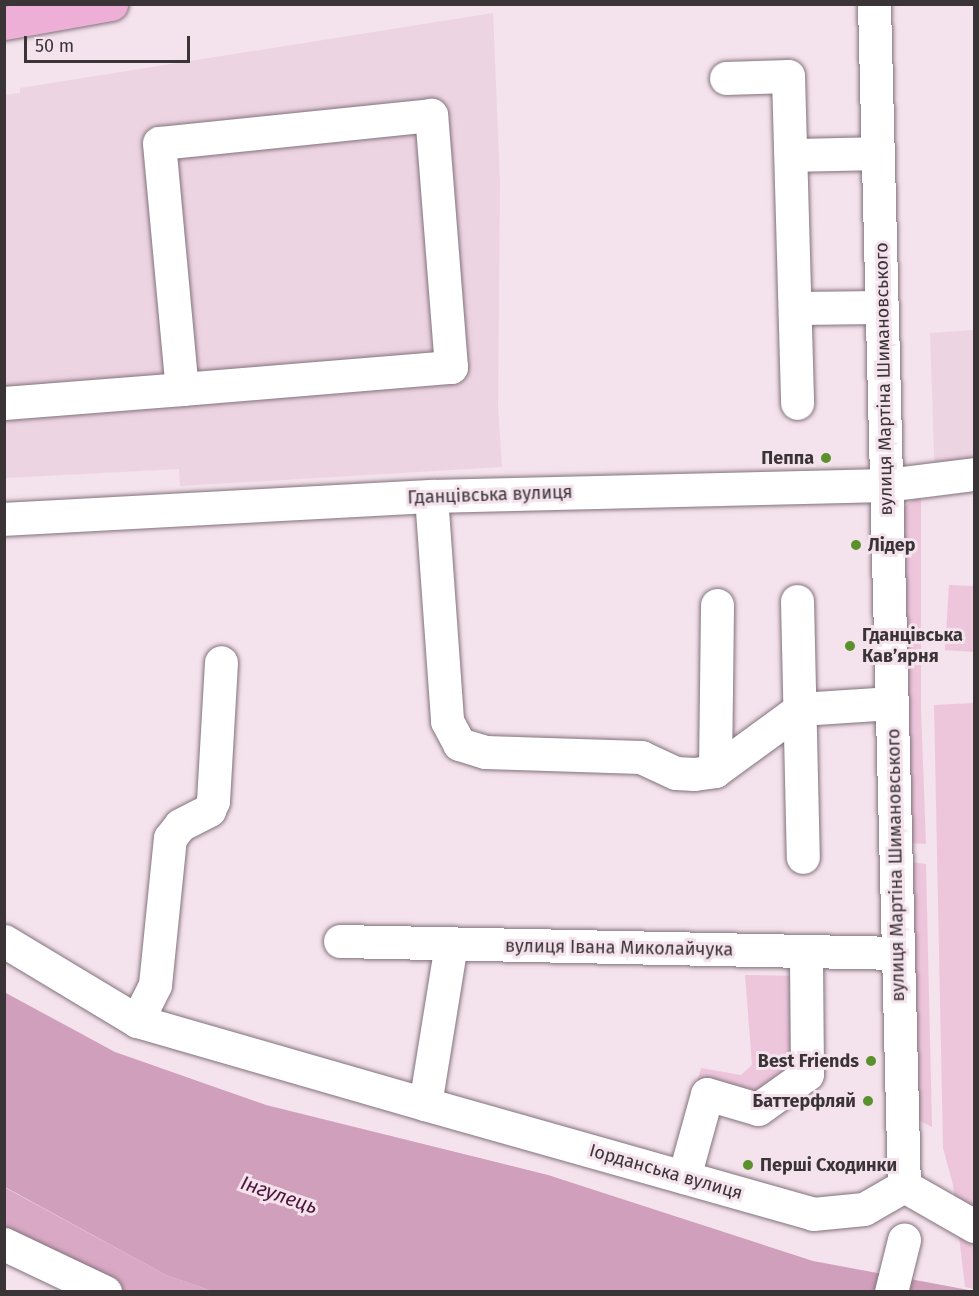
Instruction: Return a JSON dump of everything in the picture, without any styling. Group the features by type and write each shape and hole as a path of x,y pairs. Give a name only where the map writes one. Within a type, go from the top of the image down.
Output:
{"main road":[{"path":"4,23 111,4"}],"street":[{"name":"вулиця Мартіна Шимановського","path":"874,4 903,1186"},
{"path":"726,78 788,76 797,403"},
{"path":"4,403 182,389 451,367 431,115 159,143 182,389"},
{"path":"791,155 878,153"},
{"path":"795,308 882,307"},
{"name":"Гданцівська вулиця","path":"4,519 431,496 886,485 975,474"},
{"path":"431,496 447,721 459,744 485,753 641,757 676,773 715,771 800,709 892,703"},
{"path":"797,601 803,857"},
{"path":"715,771 717,605"},
{"path":"136,1021 155,984 170,838 180,825 208,810 213,801 220,662"},
{"name":"Іорданська вулиця","path":"4,941 136,1021 813,1214 864,1209 903,1186"},
{"name":"вулиця Івана Миколайчука","path":"340,941 806,953 898,953"},
{"path":"425,1104 451,944"},
{"path":"684,1177 707,1094 758,1109 807,1074 806,953"},
{"path":"903,1186 975,1226"},
{"path":"891,1292 904,1240"},
{"path":"4,1244 105,1292"}],"shaded area":[{"path":"493,13 500,182 498,408 502,467 180,486 179,469 5,478 5,95 20,93 20,88"},
{"path":"974,330 974,474 935,482 930,333"},
{"path":"921,494 921,709 926,844 908,843 899,511"},
{"path":"949,585 974,586 974,652 945,650"},
{"path":"974,703 974,1289 965,1287 953,1185 943,1148 934,705"},
{"path":"909,862 926,864 932,1127 912,1117"},
{"path":"745,975 799,976 800,1074 756,1102 696,1086 701,1068 741,1075 752,1065"},
{"path":"4,1187 166,1275 212,1291 105,1291 5,1244"}],"water":[{"name":"Інгулець","path":"4,992 115,1052 266,1105 548,1175 813,1261 974,1291 212,1291 166,1275 5,1187"}],"place":[{"name":"Пеппа","path":"826,458"},
{"name":"Лідер","path":"856,545"},
{"name":"Гданцівська Кавʼярня","path":"850,646"},
{"name":"Best Friends","path":"871,1061"},
{"name":"Баттерфляй","path":"868,1101"},
{"name":"Перші Сходинки","path":"748,1165"}]}
